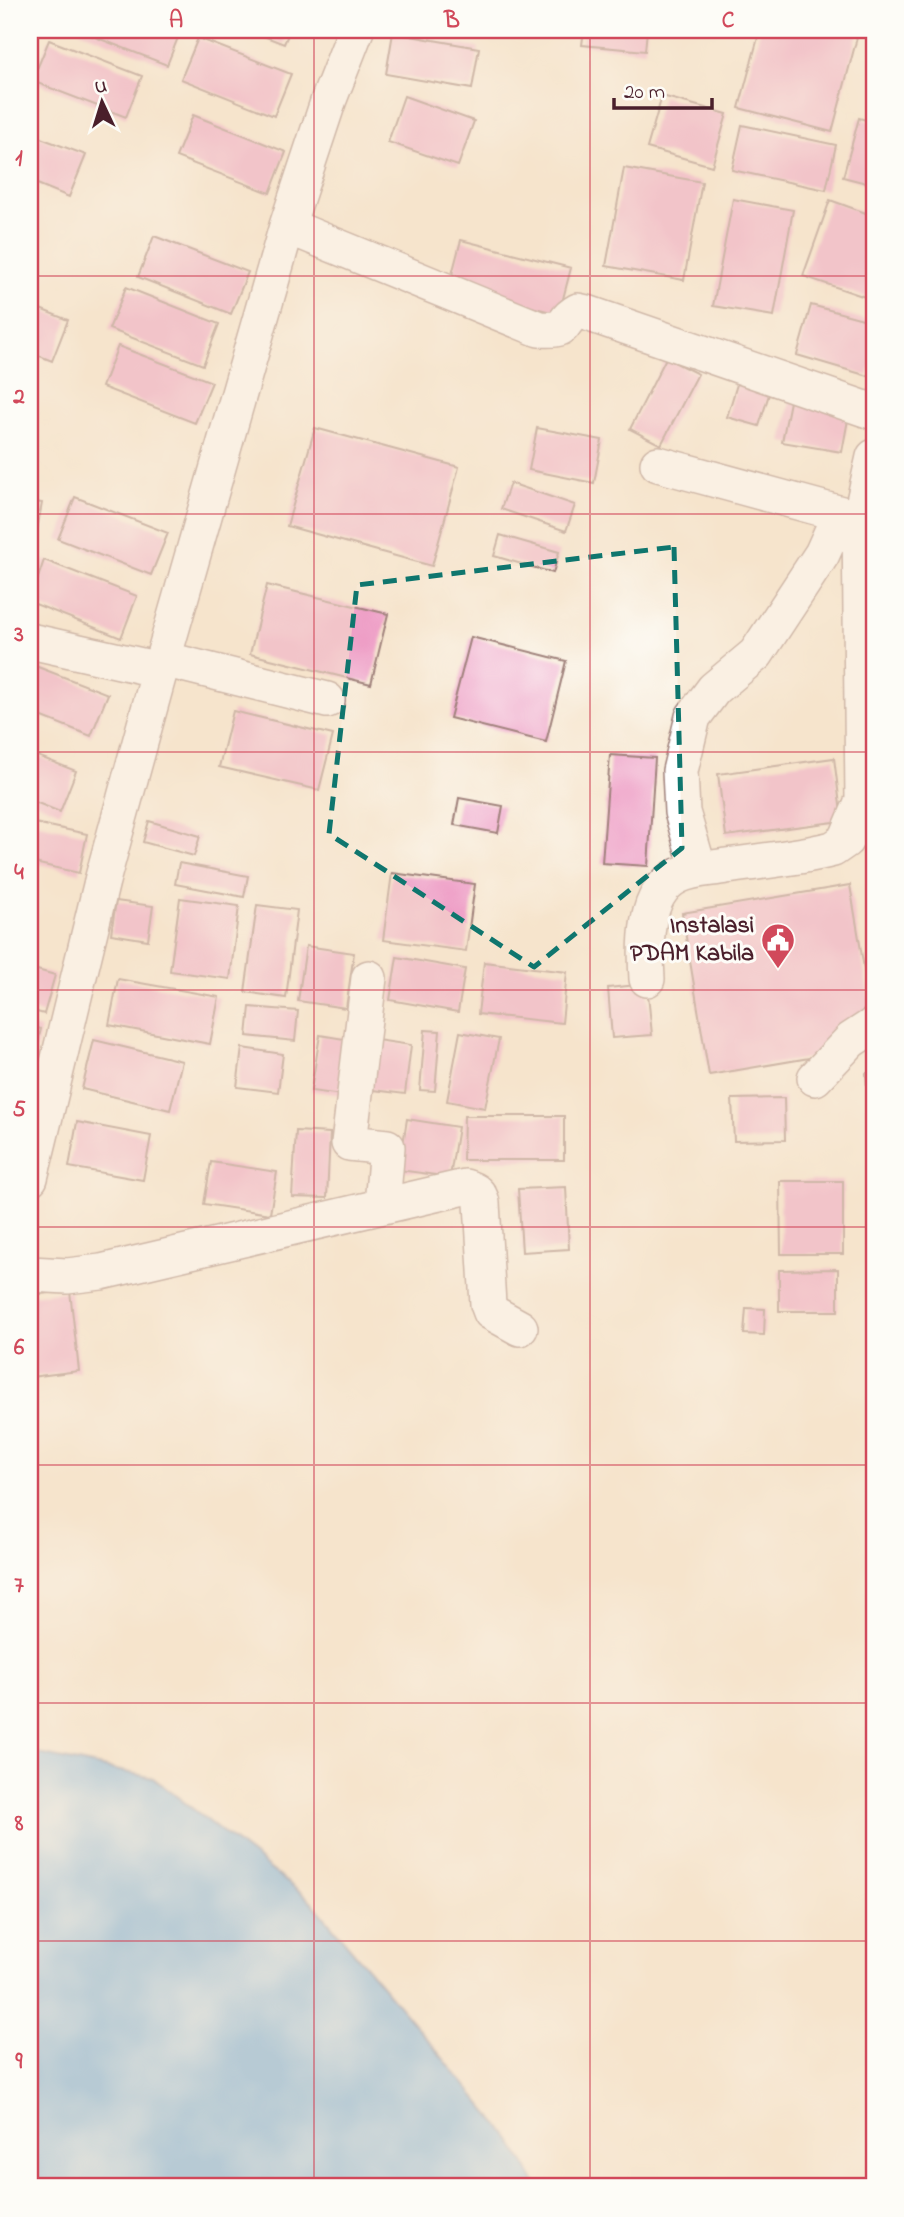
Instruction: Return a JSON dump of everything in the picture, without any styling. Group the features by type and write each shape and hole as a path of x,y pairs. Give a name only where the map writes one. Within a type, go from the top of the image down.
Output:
{"street":[{"path":"30,1178 102,881 162,665 287,226 355,30"},
{"path":"287,226 539,329 558,330 564,326 570,315 578,311 587,313 874,412"},
{"path":"699,870 682,812 680,771 693,717 714,689 756,654 850,516 874,457"},
{"path":"659,464 850,516"},
{"path":"647,979 645,948 648,920 660,892 676,876 833,849 846,840 869,808 850,516"},
{"path":"30,642 162,665 327,700"},
{"path":"369,978 349,1143 387,1147 382,1205"},
{"path":"815,1078 851,1040 874,1025"},
{"path":"30,1274 67,1276 101,1272 455,1187 465,1187 473,1189 480,1196 482,1203 488,1304 491,1312 520,1328"}],"highlighted area":[{"path":"674,547 682,848 534,967 329,834 357,585"}],"water":[{"path":"30,1752 153,1778 311,1901 509,2137 538,2187 30,2187"}],"building":[{"path":"77,30 181,30 167,65"},
{"path":"248,30 290,30 284,44"},
{"path":"584,30 647,30 645,51 582,45"},
{"path":"760,30 859,30 832,132 739,108"},
{"path":"393,33 479,48 472,89 386,74"},
{"path":"198,38 291,74 274,116 181,79"},
{"path":"49,40 142,76 126,117 32,81"},
{"path":"404,96 474,121 458,166 388,142"},
{"path":"662,96 727,114 712,166 647,148"},
{"path":"193,115 286,152 270,193 176,157"},
{"path":"859,118 874,122 874,185 843,177"},
{"path":"742,125 836,145 826,190 732,170"},
{"path":"30,134 86,155 69,197 30,181"},
{"path":"624,168 702,182 684,280 606,266"},
{"path":"733,199 793,210 774,316 713,306"},
{"path":"830,200 874,216 874,300 803,276"},
{"path":"154,236 248,272 231,314 138,277"},
{"path":"461,240 571,268 559,314 449,286"},
{"path":"126,287 219,324 203,365 109,329"},
{"path":"30,305 68,320 52,361 30,352"},
{"path":"811,305 874,322 874,355 868,376 797,355"},
{"path":"118,346 212,382 195,423 102,387"},
{"path":"666,358 698,374 661,445 630,429"},
{"path":"745,358 777,369 759,426 727,417"},
{"path":"795,376 854,387 842,452 782,442"},
{"path":"315,428 459,467 432,566 287,526"},
{"path":"537,428 602,440 594,483 529,470"},
{"path":"510,483 575,505 566,531 501,509"},
{"path":"75,497 168,533 151,575 58,539"},
{"path":"30,501 42,503 33,551 30,550"},
{"path":"500,535 559,552 553,573 494,556"},
{"path":"44,560 137,596 121,638 30,602"},
{"path":"267,585 388,614 371,684 250,654"},
{"path":"471,637 566,661 546,742 450,718"},
{"path":"30,664 108,694 91,736 30,712"},
{"path":"233,711 333,735 319,790 219,767"},
{"path":"30,753 76,771 60,812 30,800"},
{"path":"610,755 655,758 648,866 602,863"},
{"path":"834,758 842,821 726,836 718,774"},
{"path":"459,798 503,806 498,833 454,825"},
{"path":"149,821 200,836 194,856 143,842"},
{"path":"35,823 87,834 79,873 30,862"},
{"path":"179,863 248,876 244,897 175,884"},
{"path":"392,873 475,884 466,951 383,940"},
{"name":"Instalasi PDAM Kabila","path":"850,885 874,1028 874,1047 709,1075 682,913"},
{"path":"180,898 239,906 230,979 170,971"},
{"path":"116,901 153,906 148,940 111,934"},
{"path":"257,905 297,910 286,998 245,992"},
{"path":"306,946 354,953 346,1008 298,1001"},
{"path":"397,957 465,969 458,1012 390,1000"},
{"path":"484,962 567,972 562,1023 478,1014"},
{"path":"30,968 55,975 44,1014 30,1010"},
{"path":"118,979 219,997 210,1044 109,1025"},
{"path":"647,984 652,1035 612,1038 608,988"},
{"path":"250,1007 298,1011 295,1041 247,1036"},
{"path":"30,1026 41,1029 31,1069 30,1069"},
{"path":"425,1030 440,1031 435,1091 420,1090"},
{"path":"460,1032 499,1039 485,1108 447,1101"},
{"path":"320,1035 350,1040 342,1095 311,1091"},
{"path":"370,1039 411,1045 405,1094 364,1089"},
{"path":"94,1040 182,1061 170,1110 82,1089"},
{"path":"242,1048 283,1054 278,1092 237,1087"},
{"path":"874,1072 874,1157 872,1157 866,1073"},
{"path":"784,1098 785,1140 734,1141 732,1099"},
{"path":"464,1116 564,1116 564,1160 463,1160"},
{"path":"407,1119 458,1127 450,1177 399,1170"},
{"path":"77,1122 151,1136 143,1180 69,1167"},
{"path":"296,1131 330,1133 327,1198 292,1197"},
{"path":"211,1162 277,1172 270,1214 204,1204"},
{"path":"780,1181 843,1181 843,1254 781,1254"},
{"path":"566,1187 569,1249 522,1252 518,1189"},
{"path":"838,1269 838,1311 779,1311 779,1270"},
{"path":"70,1291 79,1371 30,1377 30,1295"},
{"path":"746,1308 765,1309 764,1335 744,1334"}],"place":[{"name":"Instalasi PDAM Kabila","path":"778,970"}]}
